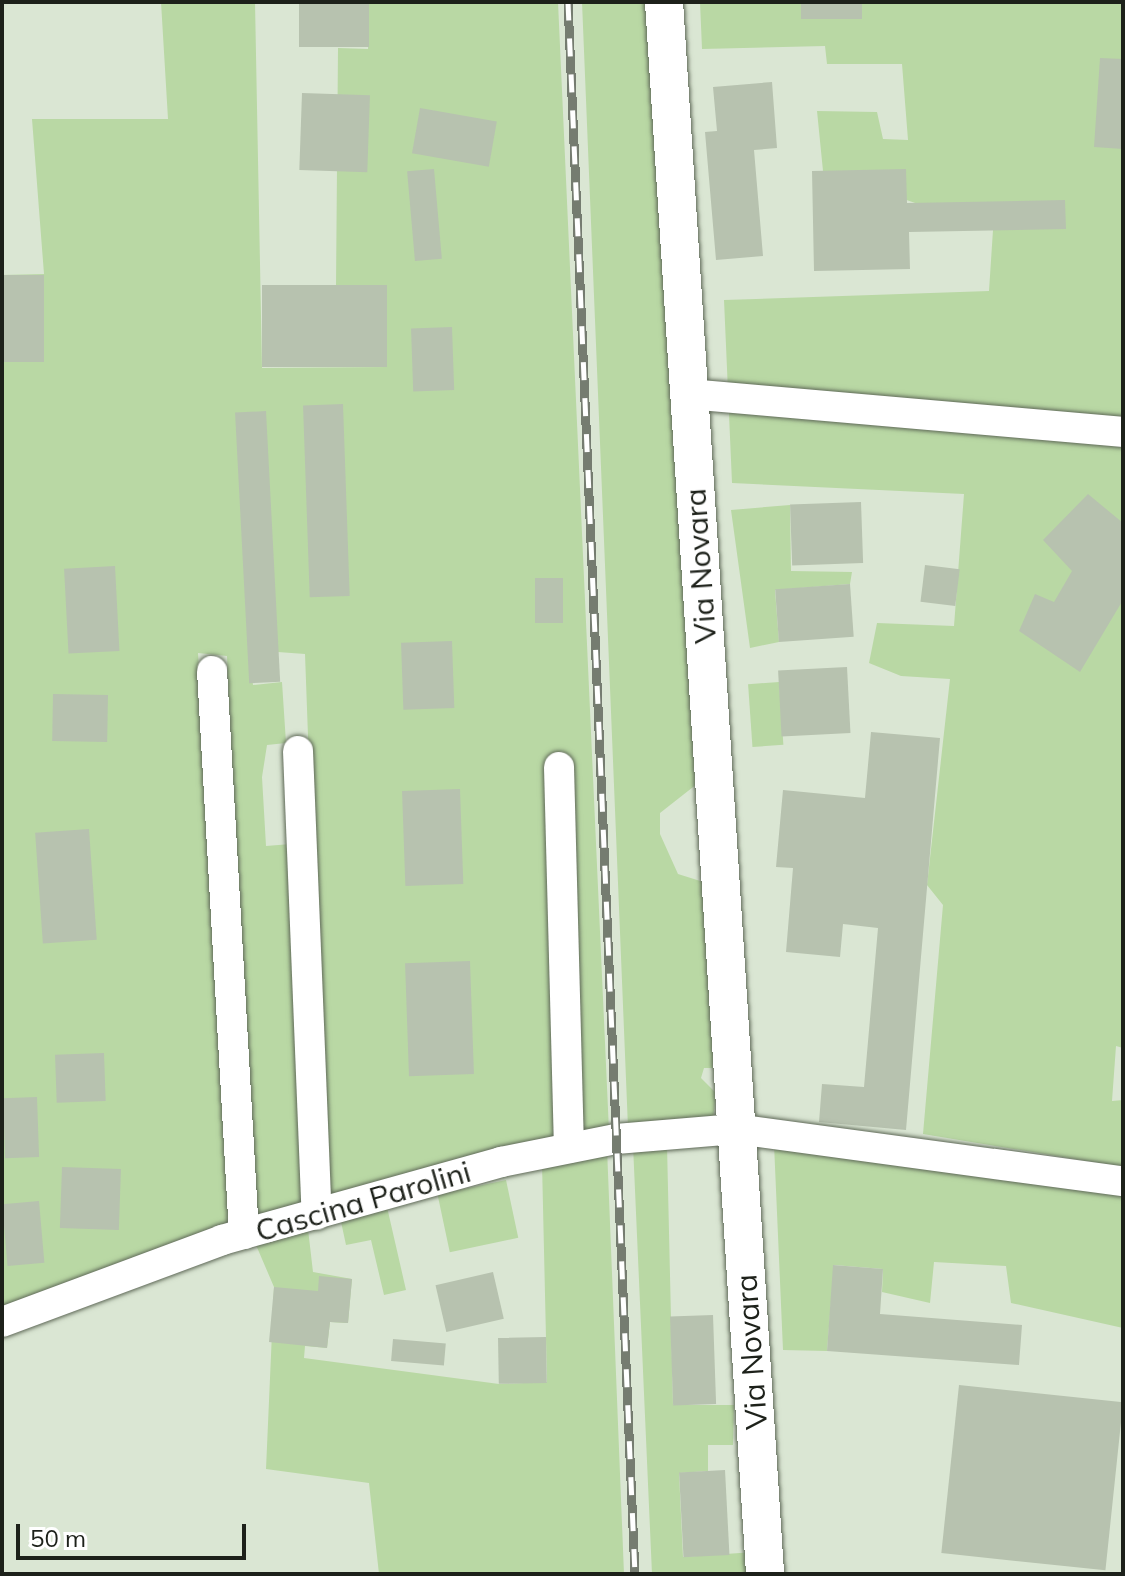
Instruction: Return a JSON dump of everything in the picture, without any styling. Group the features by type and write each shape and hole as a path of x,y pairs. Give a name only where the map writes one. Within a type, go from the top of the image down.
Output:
{"main road":[{"name":"Via Novara","path":"664,2 765,1574"}],"street":[{"path":"689,394 1123,432"},
{"path":"212,671 244,1234"},
{"path":"298,751 317,1215"},
{"path":"559,767 569,1148"},
{"path":"736,1129 1123,1181"},
{"name":"Cascina Parolini","path":"2,1322 244,1234 569,1148 736,1129"}],"green space":[{"path":"161,2 255,2 262,368 387,367 387,286 336,286 338,48 368,49 369,2 558,2 609,1131 325,1200 305,654 249,650 253,685 282,682 286,743 267,745 262,777 266,846 291,844 307,1204 252,1219 227,656 198,653 235,1226 2,1312 2,275 44,274 32,119 168,119"},
{"path":"582,2 655,2 702,780 660,813 660,834 678,874 713,885 724,1068 704,1068 701,1078 716,1093 713,1119 628,1128"},
{"path":"700,2 1123,2 1123,1048 1116,1046 1112,1101 1123,1100 1123,1167 923,1134 943,905 927,885 950,679 901,676 869,663 877,623 954,626 964,494 732,483 724,300 989,291 993,230 823,171 817,111 877,112 883,139 908,140 902,64 827,64 825,46 702,49"},
{"path":"790,505 791,571 852,572 850,584 775,590 779,642 750,648 731,510"},
{"path":"779,682 783,745 752,747 748,684"},
{"path":"774,1144 1123,1193 1123,1328 1011,1303 1006,1266 934,1262 930,1303 882,1292 883,1269 834,1265 827,1351 783,1350"},
{"path":"633,1145 667,1145 673,1405 734,1405 733,1445 708,1445 708,1471 679,1473 683,1557 754,1552 755,1574 652,1574"},
{"path":"607,1148 624,1574 379,1574 369,1483 266,1469 274,1287 256,1245 308,1229 313,1272 352,1279 348,1323 330,1322 327,1348 305,1346 304,1358 499,1384 547,1382 542,1163"},
{"path":"506,1180 518,1238 450,1252 438,1195"},
{"path":"387,1207 406,1290 384,1295 371,1240 346,1245 340,1217"}],"building":[{"path":"299,2 369,2 369,47 299,47"},
{"path":"801,2 862,2 862,19 801,19"},
{"path":"1100,58 1123,59 1123,149 1094,147"},
{"path":"772,82 777,148 754,150 763,256 716,260 705,132 717,131 713,87"},
{"path":"302,93 370,95 367,172 299,170"},
{"path":"420,108 497,122 489,167 412,153"},
{"path":"434,169 442,259 415,261 407,171"},
{"path":"906,169 907,203 1065,200 1066,229 909,232 910,269 814,271 812,171"},
{"path":"2,275 44,275 44,362 2,362"},
{"path":"262,285 387,285 387,367 262,367"},
{"path":"452,327 454,390 413,391 411,328"},
{"path":"343,404 350,596 310,597 303,405"},
{"path":"266,411 280,682 249,683 235,413"},
{"path":"1088,494 1123,523 1123,600 1080,672 1019,631 1035,594 1054,602 1072,571 1043,540"},
{"path":"861,502 863,563 792,565 790,504"},
{"path":"925,565 960,569 955,606 920,602"},
{"path":"115,566 119,651 69,654 64,569"},
{"path":"535,578 563,578 563,623 535,623"},
{"path":"850,584 854,637 779,642 775,589"},
{"path":"452,641 454,708 403,710 401,643"},
{"path":"847,667 850,733 782,737 778,671"},
{"path":"53,694 108,695 107,742 52,741"},
{"path":"871,732 940,738 906,1130 819,1122 822,1084 864,1087 878,928 843,924 840,957 786,952 793,868 776,867 783,790 865,798"},
{"path":"460,789 463,884 405,886 402,791"},
{"path":"89,829 97,940 43,943 35,833"},
{"path":"470,961 474,1074 409,1076 405,963"},
{"path":"104,1053 106,1101 57,1103 55,1055"},
{"path":"37,1097 39,1157 5,1158 3,1098"},
{"path":"62,1167 121,1169 119,1230 60,1228"},
{"path":"39,1201 44,1263 8,1266 2,1204"},
{"path":"833,1265 883,1269 880,1314 1022,1325 1019,1365 827,1351"},
{"path":"493,1272 504,1319 446,1332 436,1285"},
{"path":"319,1276 352,1279 348,1323 330,1322 327,1348 269,1342 274,1287 318,1291"},
{"path":"713,1315 716,1404 673,1405 670,1317"},
{"path":"546,1337 547,1383 499,1384 498,1338"},
{"path":"393,1339 446,1344 444,1366 391,1361"},
{"path":"959,1385 1123,1402 1105,1570 941,1553"},
{"path":"725,1470 729,1555 684,1557 679,1472"}],"railway":[{"path":"568,2 635,1574"}]}
